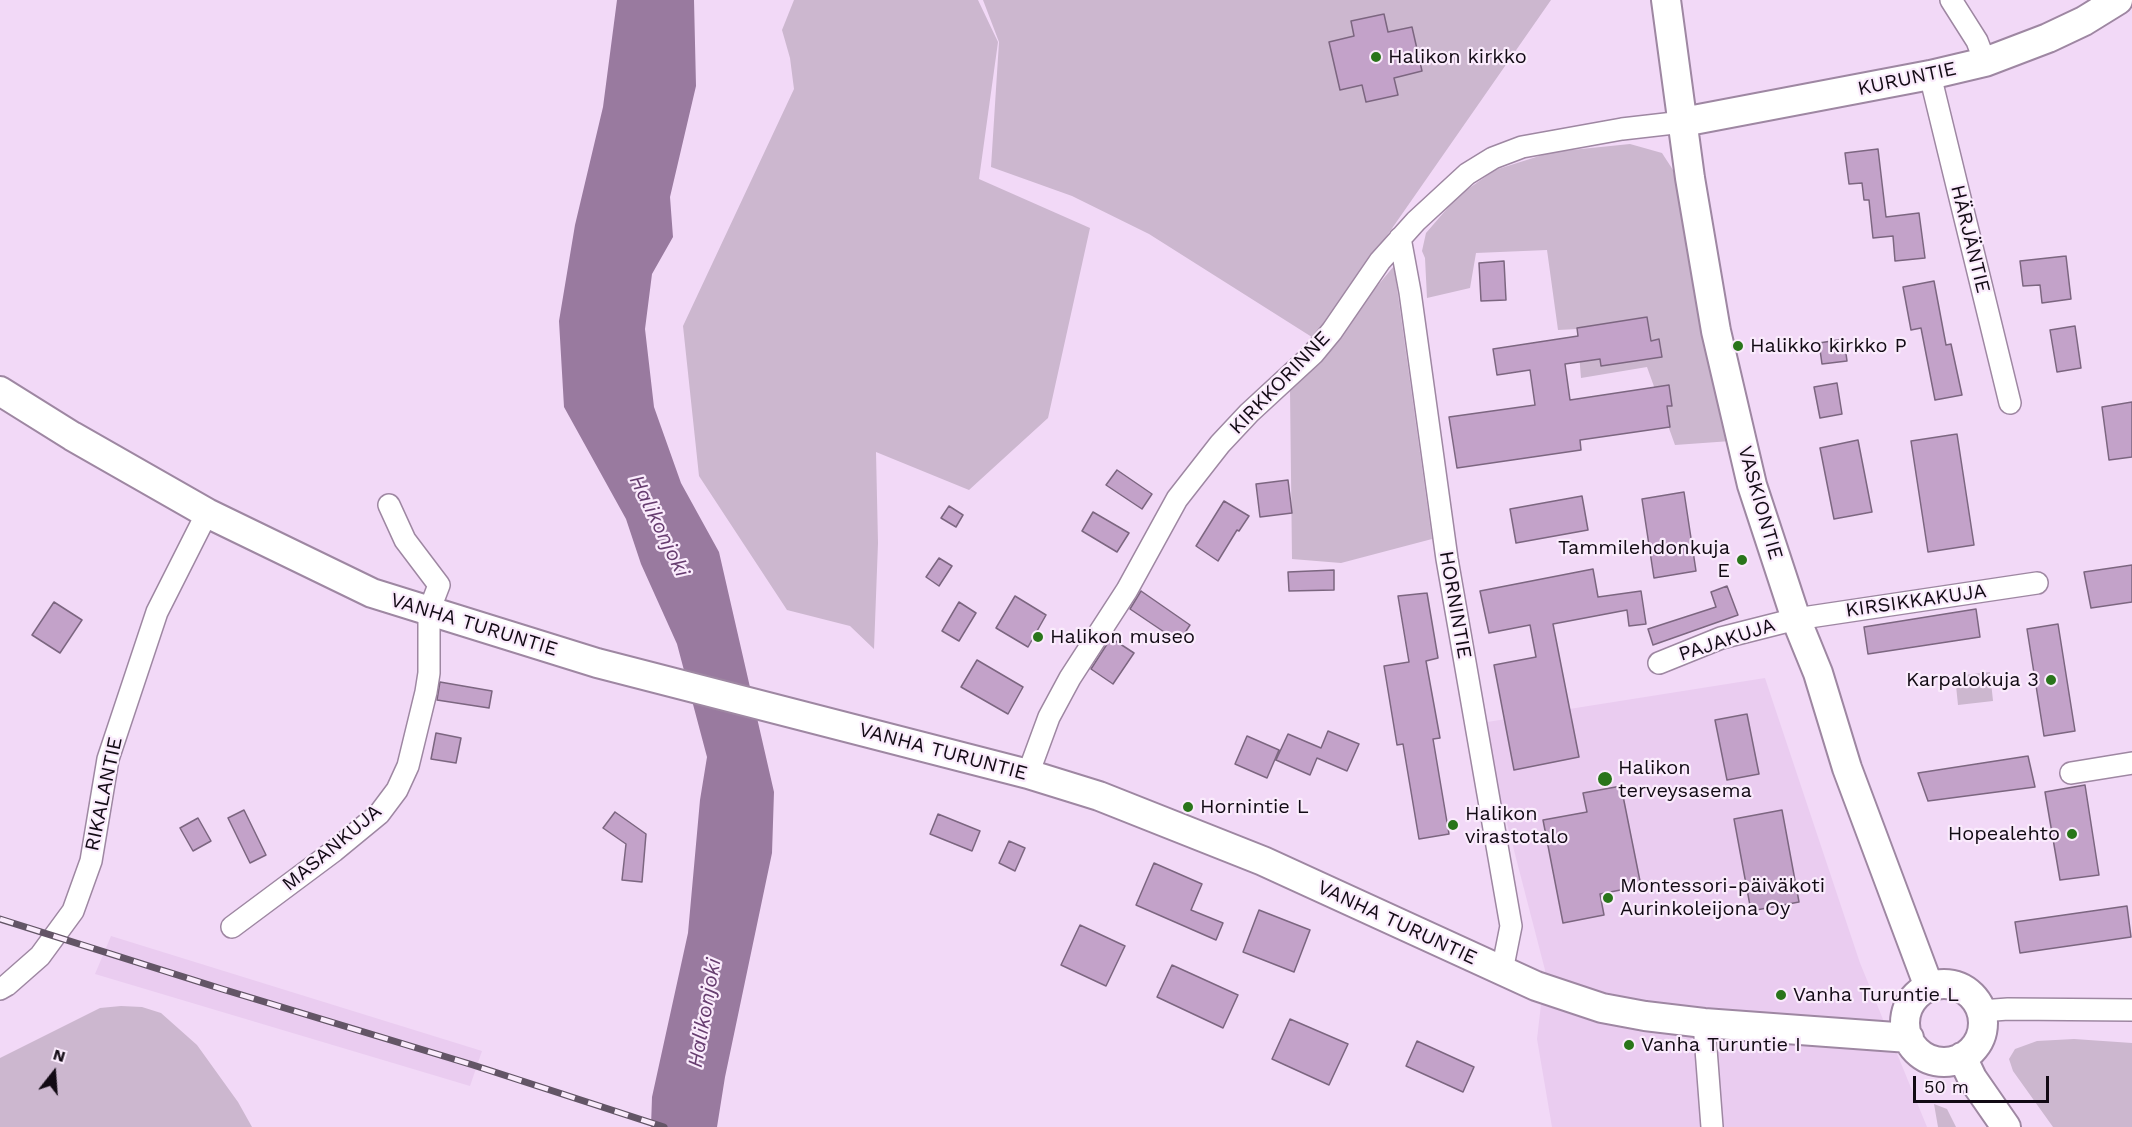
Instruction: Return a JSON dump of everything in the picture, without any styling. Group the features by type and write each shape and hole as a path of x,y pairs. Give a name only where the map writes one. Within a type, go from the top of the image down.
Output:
{"street":[{"name":"VASKIONTIE","path":"1666,0 1690,178 1716,331 1752,485 1796,619 1818,673 1847,768 1929,987"},
{"path":"1951,0 1977,41 1985,62"},
{"name":"KURUNTIE","path":"1683,122 1930,75 1985,62 2048,38 2084,21 2118,0"},
{"name":"HÄRJÄNTIE","path":"1930,75 2010,403"},
{"name":"KIRKKORINNE","path":"1028,774 1054,707 1127,590 1177,499 1228,436 1313,354 1332,331 1380,261 1444,193 1467,174 1493,158 1522,147 1622,129 1683,122"},
{"name":"HORNINTIE","path":"1401,238 1447,559 1511,926 1502,971"},
{"name":"VANHA TURUNTIE","path":"0,391 72,436 207,513 372,593 597,663 1028,774 1099,796 1263,861 1536,986 1602,1008 1704,1023 1909,1038"},
{"name":"MASANKUJA","path":"232,927 325,858 379,814 397,790 408,766 416,740 429,673 429,611 439,585 405,540 389,504"},
{"name":"RIKALANTIE","path":"0,989 7,986 40,956 73,911 91,861 108,759 157,612 207,513"},
{"name":"KIRSIKKAKUJA","path":"1796,619 2037,583"},
{"name":"PAJAKUJA","path":"1659,663 1721,638 1796,619"},
{"path":"2071,773 2132,763"},
{"path":"1949,984 1959,987 1969,992 1981,1011 1983,1024 1976,1045 1962,1057 1952,1061 1930,1059 1921,1054 1909,1038 1905,1019 1908,1009 1913,1000 1929,987 1949,984"},
{"path":"1981,1011 2008,1009 2132,1010"},
{"path":"1704,1023 1712,1127"},
{"path":"1962,1057 1972,1078 2006,1127"}],"shaded area":[{"path":"794,0 978,0 998,42 979,179 1090,228 1048,418 969,490 876,452 878,543 874,649 850,626 787,610 699,476 683,326 794,89 790,58 782,30"},
{"path":"983,0 1551,0 1315,339 1149,234 1072,196 991,167 999,42"},
{"path":"1630,144 1662,153 1673,170 1731,441 1675,445 1647,367 1581,378 1577,329 1558,330 1547,250 1476,253 1470,288 1427,298 1425,258 1422,251 1426,233 1458,196 1495,170 1552,152"},
{"path":"1394,266 1432,539 1341,563 1292,559 1290,390"},
{"path":"1990,672 1993,701 1958,705 1955,676"},
{"path":"1765,678 1860,963 1927,1127 1552,1127 1537,1039 1545,970 1481,723"},
{"path":"111,936 482,1051 470,1086 95,974"},
{"path":"142,1007 161,1013 197,1045 238,1102 252,1127 0,1127 0,1058 100,1008"},
{"path":"2074,1039 2132,1043 2132,1127 2053,1127 2013,1071 2009,1059 2015,1049 2037,1041"},
{"path":"1934,1104 1947,1109 1956,1127 1938,1127"}],"water":[{"name":"Halikonjoki","path":"617,0 694,0 696,86 670,197 673,237 652,274 645,329 654,407 681,483 719,552 774,792 772,853 725,1077 717,1127 651,1127 652,1097 688,933 700,800 707,757 677,644 641,564 626,519 564,407 559,321 575,225 603,107"}],"building":[{"name":"Halikon kirkko","path":"1384,14 1388,32 1412,27 1422,71 1394,78 1398,95 1366,102 1362,85 1340,90 1329,42 1354,36 1351,21"},
{"path":"1878,149 1886,217 1919,213 1925,258 1895,261 1893,236 1873,238 1869,200 1864,200 1862,183 1849,184 1845,153"},
{"path":"2066,256 2071,299 2042,303 2040,285 2023,286 2020,261"},
{"path":"1504,261 1506,300 1481,301 1479,263"},
{"path":"1934,281 1946,345 1951,344 1962,395 1935,400 1921,328 1911,330 1903,287"},
{"path":"1647,317 1651,341 1659,339 1662,357 1601,366 1600,359 1565,364 1570,400 1669,385 1672,406 1667,406 1670,427 1580,440 1581,450 1457,468 1449,417 1535,405 1530,370 1497,375 1493,349 1578,336 1577,328"},
{"path":"2075,326 2081,368 2057,372 2050,330"},
{"path":"1844,339 1847,361 1822,364 1819,343"},
{"path":"1837,383 1842,414 1820,418 1814,387"},
{"path":"2132,402 2132,457 2109,460 2102,407"},
{"path":"1957,434 1974,545 1928,552 1911,441"},
{"path":"1858,440 1872,512 1834,519 1820,448"},
{"path":"1117,470 1152,494 1142,509 1106,485"},
{"path":"1288,480 1292,513 1260,517 1256,484"},
{"path":"1684,492 1696,571 1654,578 1642,499"},
{"path":"1582,496 1588,530 1516,543 1510,509"},
{"path":"1224,501 1249,516 1239,531 1237,530 1218,561 1196,546"},
{"path":"949,506 963,515 956,527 941,518"},
{"path":"1093,512 1129,533 1117,552 1082,531"},
{"path":"939,558 952,566 939,586 926,577"},
{"path":"2132,565 2132,602 2091,608 2084,572"},
{"path":"1593,569 1598,597 1641,591 1646,624 1629,626 1627,610 1553,624 1579,757 1514,770 1494,665 1536,657 1530,625 1489,633 1480,591"},
{"path":"1334,570 1334,590 1289,591 1288,572"},
{"path":"1727,586 1738,615 1653,645 1648,629 1716,607 1711,592"},
{"path":"1141,591 1190,625 1179,642 1130,609"},
{"path":"1427,593 1438,658 1426,661 1440,738 1433,739 1449,834 1419,839 1403,744 1397,745 1384,666 1409,662 1398,596"},
{"path":"1015,596 1046,615 1028,647 996,628"},
{"path":"54,602 82,620 60,653 32,635"},
{"path":"959,602 976,613 959,641 942,631"},
{"path":"1976,609 1980,637 1868,654 1864,627"},
{"name":"Karpalokuja 3","path":"2058,624 2075,731 2044,736 2027,629"},
{"path":"1111,638 1134,653 1113,684 1091,669"},
{"path":"977,660 1023,687 1008,714 961,687"},
{"path":"440,682 492,691 489,708 437,700"},
{"path":"1747,714 1759,774 1727,780 1715,720"},
{"path":"1328,731 1359,744 1347,771 1317,758 1310,775 1276,760 1288,734 1321,748"},
{"path":"436,733 461,738 456,763 431,759"},
{"path":"1247,736 1279,750 1267,778 1235,764"},
{"path":"2028,756 2035,787 1928,801 1918,773"},
{"name":"Hopealehto","path":"2085,785 2099,875 2060,880 2045,792"},
{"path":"1621,786 1641,886 1600,894 1604,915 1563,923 1543,820 1587,812 1583,793"},
{"path":"244,810 266,855 250,863 228,818"},
{"path":"1782,810 1799,902 1751,911 1734,819"},
{"path":"615,812 646,834 642,882 622,880 626,844 603,828"},
{"path":"938,814 980,831 972,851 930,834"},
{"path":"198,818 211,841 193,851 180,828"},
{"path":"1009,841 1025,848 1015,871 999,863"},
{"path":"1154,863 1202,884 1191,910 1223,923 1216,940 1136,905"},
{"path":"2127,906 2131,937 2020,953 2015,922"},
{"path":"1259,910 1310,930 1294,972 1243,952"},
{"path":"1080,925 1125,946 1106,986 1061,965"},
{"path":"1172,965 1238,995 1223,1028 1157,997"},
{"path":"1290,1019 1348,1044 1329,1085 1272,1059"},
{"path":"1417,1041 1474,1067 1463,1092 1406,1066"}],"railway":[{"path":"0,919 473,1065 664,1127"}],"place":[{"name":"Halikon kirkko","path":"1376,57"},
{"name":"Halikko kirkko P","path":"1738,346"},
{"name":"Tammilehdonkuja E","path":"1742,560"},
{"name":"Halikon museo","path":"1038,637"},
{"name":"Karpalokuja 3","path":"2051,680"},
{"name":"Halikon terveysasema","path":"1605,779"},
{"name":"Hornintie L","path":"1188,807"},
{"name":"Halikon virastotalo","path":"1453,825"},
{"name":"Hopealehto","path":"2072,834"},
{"name":"Montessori-päiväkoti Aurinkoleijona Oy","path":"1608,898"},
{"name":"Vanha Turuntie L","path":"1781,995"},
{"name":"Vanha Turuntie I","path":"1629,1045"}]}
